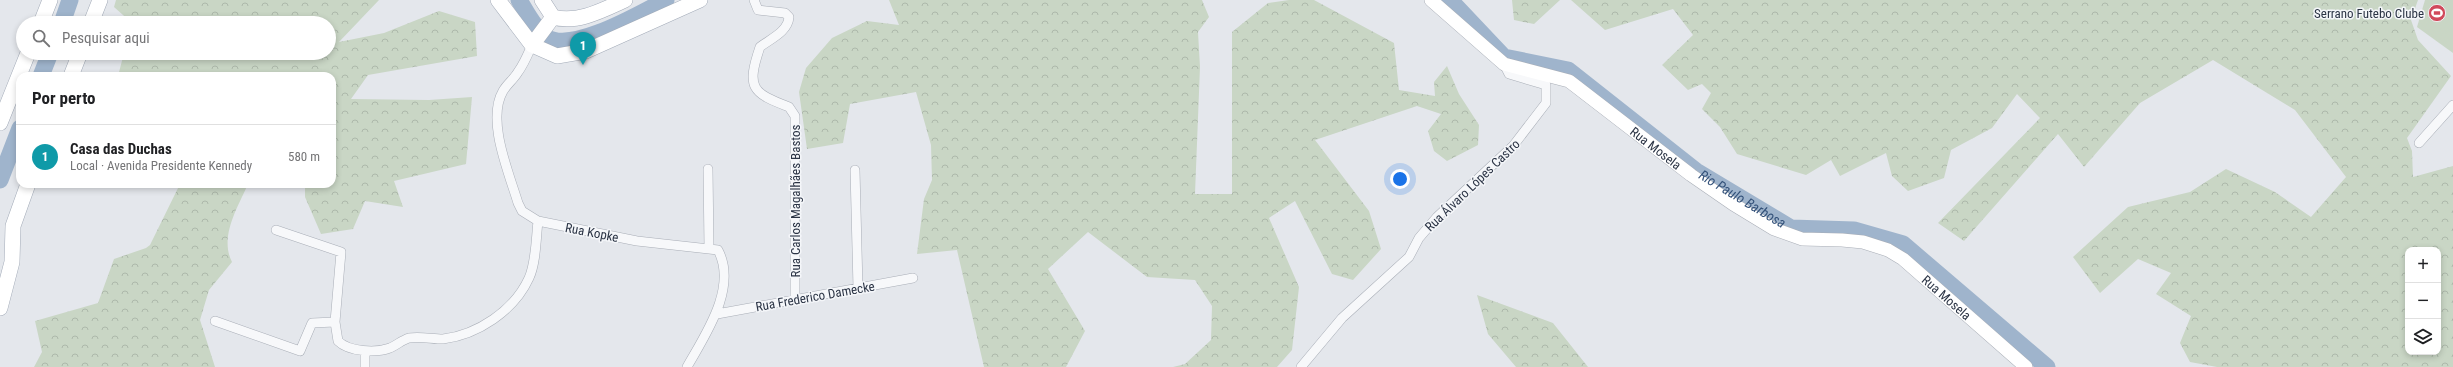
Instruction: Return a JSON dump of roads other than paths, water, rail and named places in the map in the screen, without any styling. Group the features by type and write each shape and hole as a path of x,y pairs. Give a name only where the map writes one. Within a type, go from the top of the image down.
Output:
{"main road":[{"path":"44,16 50,0"},
{"path":"94,16 100,0"},
{"path":"498,0 532,45 557,56 586,51 700,0"},
{"path":"542,0 553,17 564,20 578,18 625,0"},
{"path":"532,45 553,17"},
{"path":"20,72 25,60"},
{"path":"73,72 77,60"},
{"path":"0,123 16,83"},
{"path":"0,308 12,262 13,226 27,188"}],"street":[{"name":"Rua Carlos Magalhães Bastos","path":"754,0 758,10 785,14 789,17 787,24 776,36 760,47 754,74 754,87 762,96 789,107 795,116 795,298"},
{"name":"Rua Mosela","path":"1431,0 1504,64 1569,81 1691,174 1733,204 1774,229 1802,239 1863,242 1888,250 1903,259 2026,367"},
{"name":"Rua Kopke","path":"532,45 519,72 503,90 497,103 496,115 498,132 518,203 522,211 538,222 637,241 709,248"},
{"name":"Rua Álvaro Lópes Castro","path":"1301,367 1342,318 1409,257 1419,238 1432,222 1513,146 1540,114 1546,103 1546,85 1509,74 1504,64"},
{"path":"2419,143 2453,105"},
{"path":"687,367 717,314 723,291 724,270 718,250 709,248 708,170"},
{"path":"855,170 858,288"},
{"path":"276,230 341,252 335,322 340,343 365,351 385,350 409,338 442,339 459,335 474,330 498,316 508,307 529,278 538,222"},
{"name":"Rua Frederico Damecke","path":"717,314 795,298 913,278"},
{"path":"215,321 300,351 312,324 335,322"},
{"path":"365,351 365,367"}],"waterway":[{"path":"64,16 70,0"},
{"path":"519,0 538,29 546,37 558,41 572,40 606,30 666,0"},
{"name":"Rio Paulo Barbosa","path":"1450,0 1504,57 1568,70 1696,171 1791,228 1854,230 1903,244 2047,367"},
{"path":"43,72 47,60"},
{"path":"0,180 16,138"}],"place":[{"name":"Serrano Futebo Clube","path":"2437,13"},
{"name":"Casa das Duchas","path":"583,65"}]}
